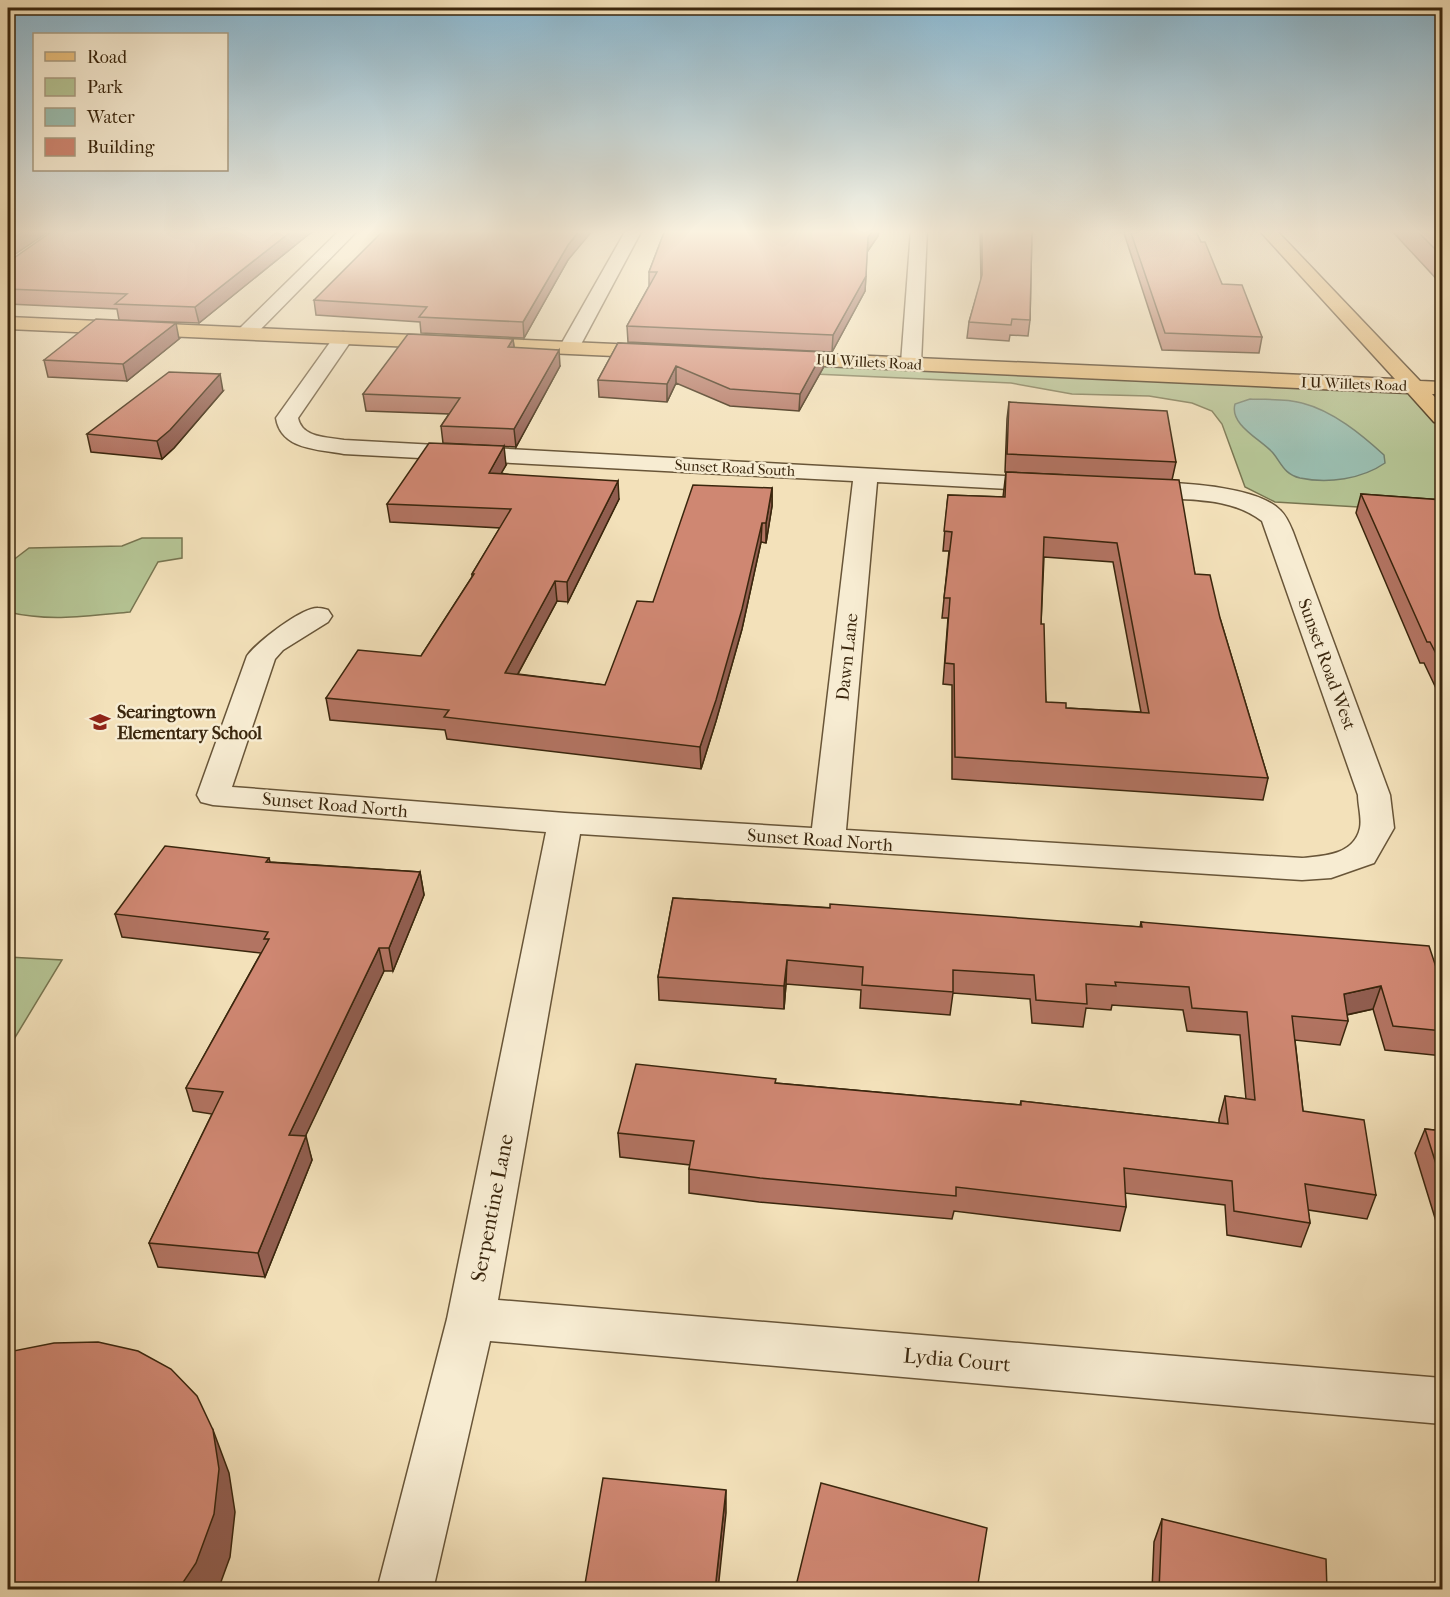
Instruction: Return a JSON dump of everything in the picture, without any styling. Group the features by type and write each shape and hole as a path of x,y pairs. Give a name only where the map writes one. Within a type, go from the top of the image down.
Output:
{"main road":[{"path":"1337,305 1443,417"},
{"path":"8,323 675,353"},
{"name":"I U Willets Road","path":"758,357 1443,388"}],"street":[{"path":"246,333 275,305"},
{"path":"569,348 593,305"},
{"path":"911,363 915,305"},
{"name":"Sunset Road South","path":"343,338 287,418 289,429 299,438 318,444 353,448 1075,485"},
{"name":"Dawn Lane","path":"828,840 866,474"},
{"name":"Sunset Road West","path":"1110,487 1215,494 1247,502 1272,516 1280,532 1374,795"},
{"name":"Sunset Road North","path":"318,616 273,644 261,656 213,795 565,823 1302,869 1331,867 1362,855 1377,828 1374,795"},
{"name":"Serpentine Lane","path":"405,1590 471,1319 565,823"},
{"name":"Lydia Court","path":"471,1319 1443,1401"}],"green space":[{"path":"775,360 1442,390 1442,512 1275,502 1245,487 1222,424 1212,411 1192,403 1149,396 1072,394 1011,383 771,372"},
{"path":"142,538 182,538 182,558 158,562 130,612 38,617 8,612 8,564 29,548 122,546"},
{"path":"8,957 62,960 8,1049"}],"water":[{"path":"1250,399 1296,401 1325,412 1356,431 1375,447 1384,455 1385,463 1366,473 1344,479 1311,480 1295,476 1287,471 1273,453 1248,432 1237,419 1234,412 1235,404"}],"building":[{"path":"129,305 198,305 195,307"},
{"path":"387,305 533,305 523,322 419,317 427,307"},
{"path":"639,305 850,305 833,335 627,326"},
{"path":"974,305 1030,305 1030,320 1012,319 1011,325 969,322"},
{"path":"1155,305 1250,305 1262,337 1165,333"},
{"path":"96,319 176,323 123,364 44,360"},
{"path":"408,334 513,339 508,347 559,350 514,429 441,426 460,398 363,394"},
{"path":"618,343 823,352 800,394 730,389 676,366 667,384 598,380"},
{"path":"169,372 220,374 170,430 157,441 87,434"},
{"path":"1009,402 1167,411 1176,462 1007,454"},
{"path":"429,443 504,446 489,473 618,481 567,582 555,581 505,673 605,685 637,601 653,602 693,485 772,488 766,523 762,523 742,609 700,747 444,717 449,710 326,698 358,650 421,656 474,574 472,574 511,509 387,504"},
{"path":"1006,472 1179,480 1195,574 1210,575 1220,618 1268,778 955,757 954,664 945,663 950,598 944,598 952,532 944,531 948,495 1005,497","holes":["1044,537 1117,543 1149,713 1066,708 1066,703 1046,702 1044,624 1041,624"]},
{"path":"1361,494 1443,500 1443,667 1430,642 1427,642"},
{"path":"165,846 269,858 266,862 420,872 389,948 379,948 289,1135 306,1136 258,1253 149,1243 223,1092 186,1088 269,939 264,939 268,932 115,914"},
{"path":"673,898 830,908 830,904 1142,927 1141,922 1429,946 1443,988 1443,1031 1393,1026 1381,986 1344,994 1348,1021 1292,1016 1303,1111 1364,1120 1376,1195 1305,1184 1310,1223 1234,1211 1232,1181 1124,1168 1126,1207 956,1187 956,1196 760,1178 689,1169 694,1141 618,1133 636,1064 776,1079 775,1083 1021,1105 1021,1101 1228,1124 1225,1096 1255,1100 1247,1012 1192,1008 1189,987 1115,982 1116,986 1086,984 1087,1004 1036,1000 1034,975 953,970 953,992 862,985 863,967 787,960 784,986 658,977"},
{"path":"1425,1129 1443,1131 1443,1186"},
{"path":"98,1342 138,1351 171,1369 197,1396 213,1430 219,1469 214,1514 196,1563 178,1590 8,1590 8,1352 54,1343"},
{"path":"603,1478 726,1490 715,1590 584,1590"},
{"path":"821,1483 987,1528 977,1590 795,1590"},
{"path":"1162,1519 1326,1559 1327,1590 1159,1590"}],"place":[{"name":"Searingtown Elementary School","path":"100,722"}]}
